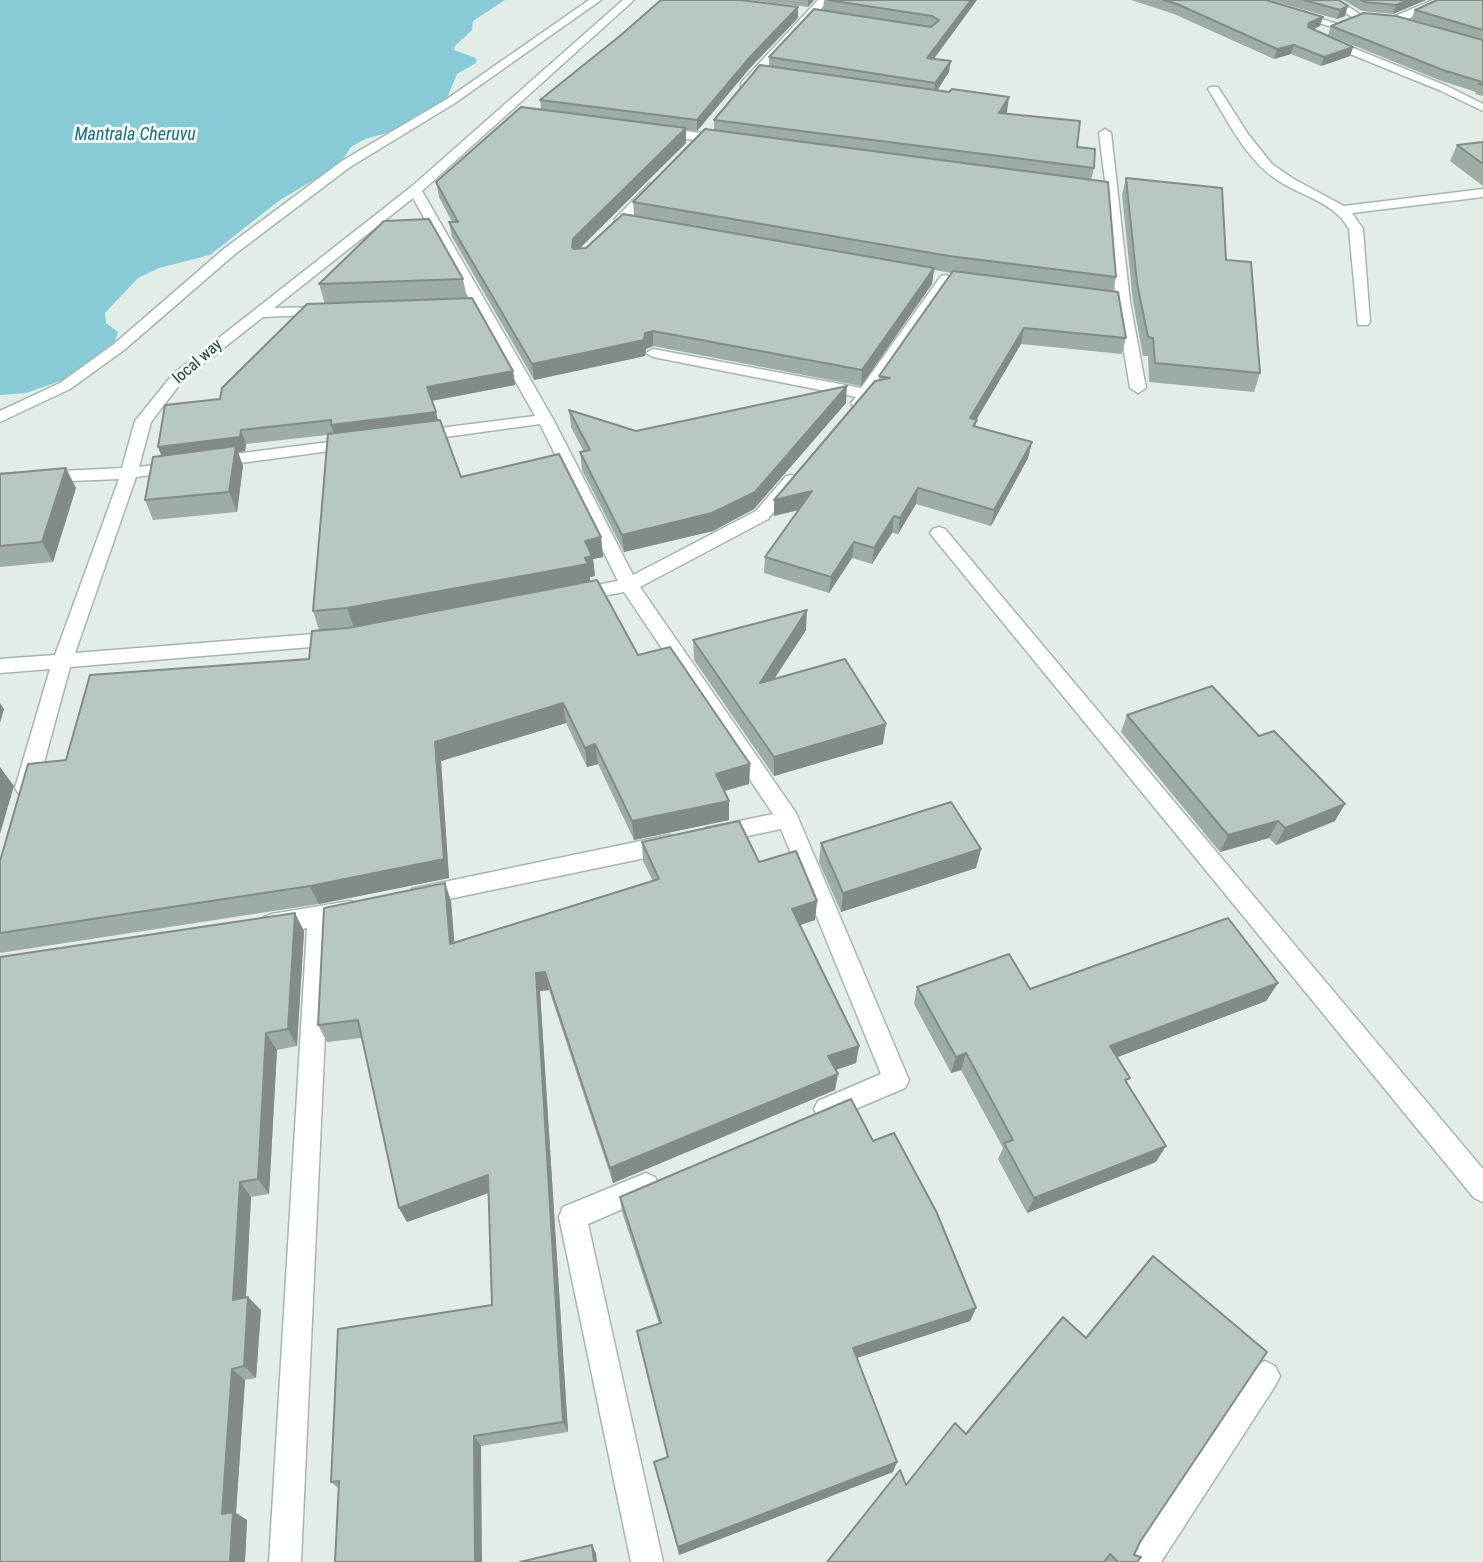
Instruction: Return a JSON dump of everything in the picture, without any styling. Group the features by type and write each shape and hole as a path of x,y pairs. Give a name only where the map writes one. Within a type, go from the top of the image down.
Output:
{"street":[{"path":"0,417 65,386 119,347 230,251 346,164 451,101 596,0"},
{"name":"local way","path":"22,803 63,659 129,472 143,421 178,377 509,113 629,0"},
{"path":"733,100 763,73 824,0"},
{"path":"1248,0 1336,25"},
{"path":"1331,0 1359,17"},
{"path":"1394,20 1442,0"},
{"path":"1407,24 1359,17 1312,35 1443,88 1483,108"},
{"path":"1214,89 1269,168 1299,188 1343,210 1352,220 1356,229 1363,322"},
{"path":"649,130 743,142"},
{"path":"1105,133 1113,193 1116,301 1138,388"},
{"path":"647,227 615,227 666,175"},
{"path":"1072,188 1113,193"},
{"path":"415,190 472,306 545,419 629,584 788,819 896,1080 809,1117"},
{"path":"1343,210 1483,193"},
{"path":"849,414 866,394 946,279"},
{"path":"257,313 340,310"},
{"path":"653,353 866,394"},
{"path":"393,439 545,419"},
{"path":"0,479 129,472 365,442"},
{"path":"551,600 629,584 762,515 806,465"},
{"path":"939,533 1483,1189"},
{"path":"0,666 354,638"},
{"path":"399,900 788,819"},
{"path":"252,927 372,906"},
{"path":"285,1562 319,917"},
{"path":"647,1562 573,1217 673,1175"},
{"path":"1142,1562 1265,1376"}],"water":[{"name":"Mantrala Cheruvu","path":"0,0 505,0 473,21 472,30 455,46 454,50 476,58 476,63 457,74 447,98 422,117 398,130 365,139 351,147 339,165 280,200 210,255 159,268 138,278 105,313 106,323 118,332 115,341 66,379 26,393 0,395"}],"building":[{"path":"661,0 740,0 798,7 750,57 697,120 540,100 621,35"},
{"path":"828,0 971,0 927,58 951,61 935,83 769,57 814,9 931,27 939,20 932,16"},
{"path":"1163,0 1266,0 1323,17 1309,23 1308,27 1353,47 1324,57 1294,45 1277,49"},
{"path":"1304,0 1339,0 1348,6 1340,10"},
{"path":"1361,0 1408,0 1396,5"},
{"path":"1437,0 1483,0 1483,30 1415,10"},
{"path":"1364,13 1396,16 1483,40 1483,85 1479,84 1482,82 1443,70 1331,26"},
{"path":"760,65 949,92 952,89 1009,97 999,113 1080,121 1077,147 1095,149 1094,168 714,120"},
{"path":"521,107 686,128 573,239 574,249 586,248 623,214 934,268 862,370 653,331 645,333 644,340 532,364 449,222 458,222 436,182"},
{"path":"705,129 1108,182 1116,277 949,256 633,202"},
{"path":"1483,142 1483,164 1457,145"},
{"path":"1126,178 1222,188 1226,260 1251,262 1260,373 1155,363 1153,338 1148,337 1137,283"},
{"path":"429,219 463,279 319,284 384,221"},
{"path":"953,271 1118,292 1126,338 1024,328 970,418 977,420 973,426 1032,442 994,510 918,488 900,518 894,516 874,548 854,542 831,577 765,557 812,491 774,500 875,381 890,378 879,376"},
{"path":"472,298 513,371 427,387 436,412 331,425 331,420 241,430 240,437 158,447 165,405 220,399 222,388 307,304"},
{"path":"847,386 755,492 712,513 622,535 580,452 590,450 569,410 636,431"},
{"path":"440,420 461,477 559,454 601,537 585,541 592,556 585,558 588,564 347,608 313,611 328,434"},
{"path":"236,446 229,492 145,500 153,457"},
{"path":"66,468 42,542 0,546 0,474"},
{"path":"597,580 638,655 670,647 750,764 716,774 729,801 632,821 595,744 585,748 563,703 435,742 444,859 310,886 0,933 0,861 28,764 66,760 90,675 309,659 312,631 348,628"},
{"path":"807,610 760,683 845,659 886,724 774,757 693,640"},
{"path":"1212,686 1259,736 1274,731 1345,804 1285,828 1278,821 1228,835 1127,715"},
{"path":"951,802 981,849 843,893 821,843"},
{"path":"739,821 759,862 796,851 817,901 792,909 859,1046 828,1056 838,1074 610,1168 545,972 536,973 563,1422 474,1436 475,1562 335,1562 339,1481 331,1482 338,1329 492,1305 488,1175 399,1208 358,1020 318,1025 324,908 445,883 450,944 659,879 642,842"},
{"path":"295,913 288,1029 266,1033 258,1179 240,1182 233,1300 248,1297 244,1366 232,1369 222,1514 233,1512 230,1562 0,1562 0,957"},
{"path":"1228,918 1278,983 1110,1046 1130,1078 1125,1080 1166,1146 1034,1198 1004,1143 1013,1140 966,1053 956,1057 917,987 1009,954 1030,989"},
{"path":"851,1099 873,1141 894,1133 936,1211 976,1308 853,1348 897,1462 678,1547 654,1462 668,1457 637,1331 661,1323 620,1197"},
{"path":"1153,1256 1267,1352 1140,1542 1134,1555 1141,1557 1137,1562 1118,1562 1110,1554 1104,1562 827,1562 900,1470 906,1485 955,1423 966,1434 1063,1317 1086,1338"},
{"path":"592,1545 594,1562 520,1562"}]}
